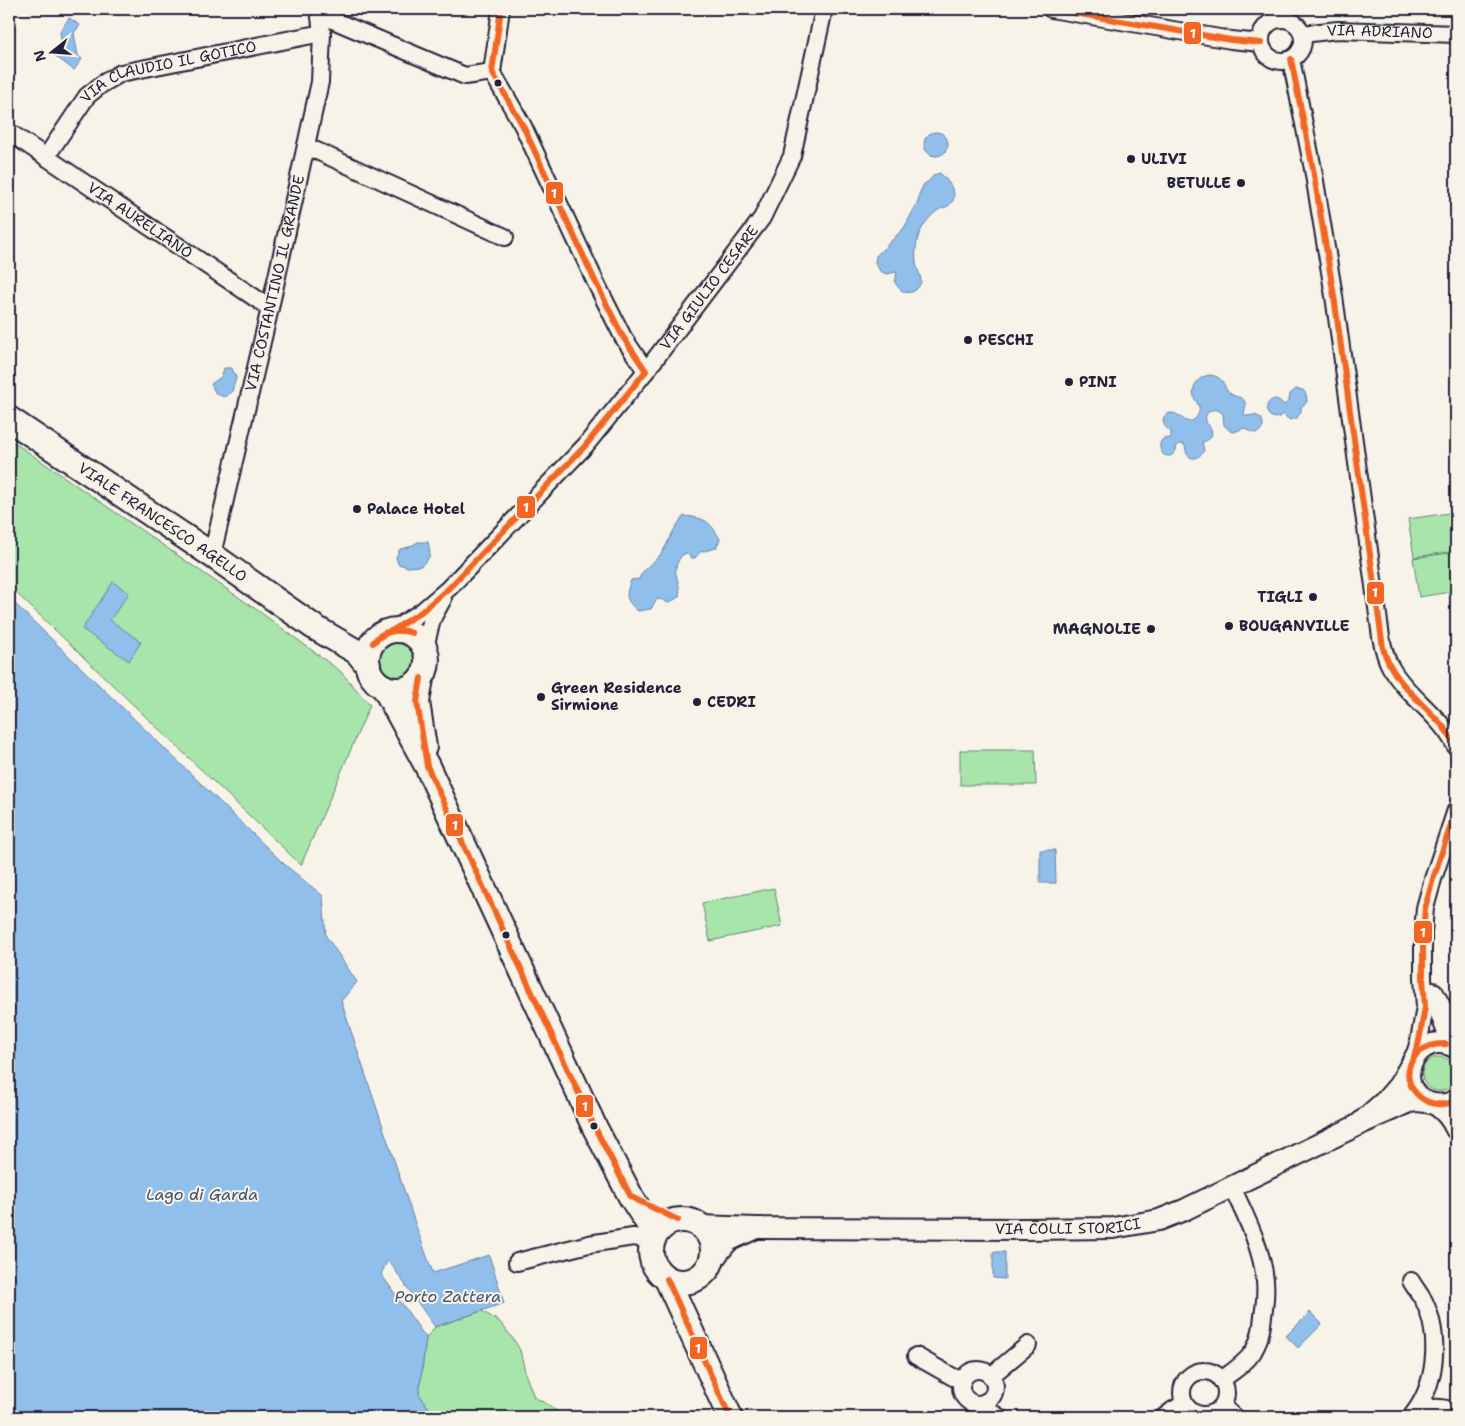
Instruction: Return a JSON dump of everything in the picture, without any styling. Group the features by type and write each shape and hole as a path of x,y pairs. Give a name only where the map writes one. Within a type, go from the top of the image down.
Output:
{"main road":[{"name":"VIALE FRANCESCO AGELLO","path":"9,419 212,555 314,627 357,652 368,665"},
{"name":"VIALE FRANCESCO AGELLO","path":"314,627 349,633 387,632"},
{"path":"401,629 415,635 425,648 428,656 427,664 425,671 416,684 402,690 390,689 374,679 367,659 369,649 376,639 387,632 401,629"},
{"path":"421,678 417,702 427,766"},
{"path":"384,687 427,766 594,1126 631,1197 647,1238 653,1263 661,1274 675,1282 691,1281 705,1269"},
{"path":"631,1197 689,1223 710,1238 713,1254 705,1269 694,1304 695,1340"},
{"path":"647,1238 665,1224 689,1223"},
{"path":"667,1279 730,1417"}],"street":[{"path":"500,9 492,72 523,126 623,337 646,371"},
{"name":"VIA GIULIO CESARE","path":"387,632 421,612 449,588 585,446 646,371 762,218 792,156 824,9"},
{"path":"1051,9 1231,40 1261,43"},
{"path":"320,12 466,76 492,72"},
{"name":"VIA COSTANTINO IL GRANDE","path":"212,555 270,308 320,82 322,33 320,12"},
{"path":"1284,14 1296,24 1302,34 1301,49 1291,59 1278,60 1267,55 1261,43 1262,32 1269,23 1279,19 1284,14"},
{"name":"VIA ADRIANO","path":"1302,34 1338,30 1456,34"},
{"name":"VIA CLAUDIO IL GOTICO","path":"46,157 87,96 102,84 122,73 322,33"},
{"path":"1291,59 1313,169 1334,296 1384,654 1398,678 1437,718 1456,747"},
{"name":"VIA AURELIANO","path":"9,132 270,308"},
{"path":"306,146 505,237"},
{"name":"VIA GIULIO CESARE","path":"425,648 432,619 449,588"},
{"path":"1456,810 1425,908 1423,933 1425,1007 1419,1041 1409,1077 1412,1087 1418,1095 1443,1110 1456,1128"},
{"path":"1424,946 1440,1020 1455,1047"},
{"path":"1433,994 1444,1014 1456,1026"},
{"name":"VIA COLLI STORICI","path":"1358,1125 1386,1100 1399,1085 1420,1050 1436,1043 1455,1047"},
{"name":"VIA COLLI STORICI","path":"689,1223 756,1228 1113,1228 1159,1220 1184,1210 1409,1102 1445,1104 1456,1100"},
{"path":"1221,1380 1240,1366 1256,1347 1260,1339 1265,1299 1265,1282 1256,1242 1232,1187"},
{"name":"VIA COLLI STORICI","path":"705,1269 728,1242 756,1228"},
{"path":"517,1262 589,1244 647,1238"},
{"path":"1411,1281 1424,1301 1431,1322 1435,1345 1433,1368 1427,1391 1413,1414"},
{"path":"991,1376 1028,1345"},
{"path":"916,1356 952,1377 962,1380"},
{"path":"981,1370 991,1376 995,1390 993,1396 985,1402 979,1404 969,1400 962,1392 962,1380 970,1372 981,1370"},
{"path":"1209,1372 1221,1380 1225,1386 1226,1393 1222,1406 1217,1411 1210,1415 1202,1416 1189,1410 1184,1404 1182,1389 1184,1382 1195,1373 1209,1372"},
{"path":"985,1402 990,1412 999,1417"},
{"path":"1164,1417 1172,1410 1184,1404"},
{"path":"1222,1406 1234,1417"},
{"path":"1413,1414 1432,1407 1443,1408 1456,1413"}],"green space":[{"path":"9,439 260,612 340,671 370,705 301,865 9,586"},
{"path":"1456,512 1456,551 1414,557 1408,519"},
{"path":"1456,552 1456,591 1419,597 1413,558"},
{"path":"397,643 409,648 414,660 409,672 397,677 385,672 380,660 385,648"},
{"path":"960,750 1035,750 1036,785 960,785"},
{"path":"774,888 782,926 710,941 702,903"},
{"path":"1439,1057 1451,1062 1456,1074 1451,1086 1439,1091 1427,1086 1422,1074 1427,1062"},
{"path":"482,1311 500,1322 514,1340 520,1350 526,1376 534,1397 549,1405 563,1417 435,1417 419,1394 426,1338 435,1327"}],"water":[{"path":"69,18 80,25 74,33 78,56 82,59 74,70 55,56 62,47 60,32"},
{"path":"936,132 945,135 948,144 945,153 936,156 927,153 924,144 927,135"},
{"path":"940,173 947,180 954,193 954,198 948,206 932,215 920,232 916,255 921,282 916,290 905,292 895,282 897,272 886,274 880,271 875,263 876,256 904,228 918,202 919,194 924,184 934,175"},
{"path":"224,368 232,368 236,378 232,391 225,397 216,394 211,384 222,376"},
{"path":"1210,375 1219,378 1228,392 1244,400 1244,415 1253,415 1261,418 1263,427 1256,433 1244,428 1234,432 1230,431 1224,425 1223,414 1218,410 1212,410 1206,415 1206,423 1212,435 1209,439 1202,442 1204,450 1201,455 1191,458 1187,454 1185,445 1181,444 1177,445 1174,454 1171,456 1164,455 1160,448 1160,443 1163,439 1171,438 1171,431 1165,427 1163,421 1165,415 1172,413 1186,421 1192,421 1196,418 1199,408 1193,393 1195,385 1200,379"},
{"path":"1296,389 1303,390 1306,394 1307,402 1301,407 1297,418 1290,420 1283,414 1275,418 1268,414 1269,402 1276,399 1284,405 1289,401 1290,394"},
{"path":"684,516 702,519 713,528 720,539 716,548 700,552 695,558 691,558 687,553 682,555 676,567 679,597 668,603 660,599 656,600 651,609 638,611 628,601 627,597 631,580 639,579 643,571 660,555"},
{"path":"418,542 428,542 430,553 427,560 421,566 408,567 398,564 396,557 400,549"},
{"path":"113,582 129,593 110,620 141,642 129,661 82,629"},
{"name":"Lago di Garda","path":"9,598 283,863 323,896 326,936 357,982 341,1001 433,1273 489,1255 504,1303 435,1327 388,1260 381,1274 426,1338 419,1394 435,1417 9,1417"},
{"path":"1040,850 1055,850 1056,883 1040,883"},
{"path":"993,1252 1005,1252 1005,1279 993,1278"},
{"path":"1310,1312 1322,1324 1298,1348 1286,1336"}],"transit line":[{"name":"1","path":"501,9 492,72 523,126 623,337 646,371"},
{"name":"1","path":"1051,9 1231,40 1261,43"},
{"name":"1","path":"1291,59 1313,169 1334,296 1383,648 1387,660 1400,680 1441,724 1456,747"},
{"name":"1","path":"393,630 421,612 449,588 585,446 646,371"},
{"name":"1","path":"373,643 381,635 390,631 401,630 412,633"},
{"name":"1","path":"373,643 386,633 396,631 412,633"},
{"name":"1","path":"421,678 417,702 427,766 594,1126 631,1197 678,1220"},
{"name":"1","path":"1414,1057 1425,1007 1423,978 1425,908 1456,810"},
{"name":"1","path":"1446,1044 1430,1046 1417,1054 1410,1064 1408,1075 1410,1084 1424,1100 1434,1104 1445,1104 1456,1100"},
{"name":"1","path":"667,1279 730,1417"}],"place":[{"name":"ULIVI","path":"1131,159"},
{"name":"BETULLE","path":"1241,183"},
{"name":"PESCHI","path":"968,340"},
{"name":"PINI","path":"1069,382"},
{"name":"Palace Hotel","path":"357,509"},
{"name":"TIGLI","path":"1313,597"},
{"name":"BOUGANVILLE","path":"1229,626"},
{"name":"MAGNOLIE","path":"1151,629"},
{"name":"Green Residence Sirmione","path":"541,697"},
{"name":"CEDRI","path":"697,702"}],"water label":[{"name":"Porto Zattera","path":"448,1296"}]}
